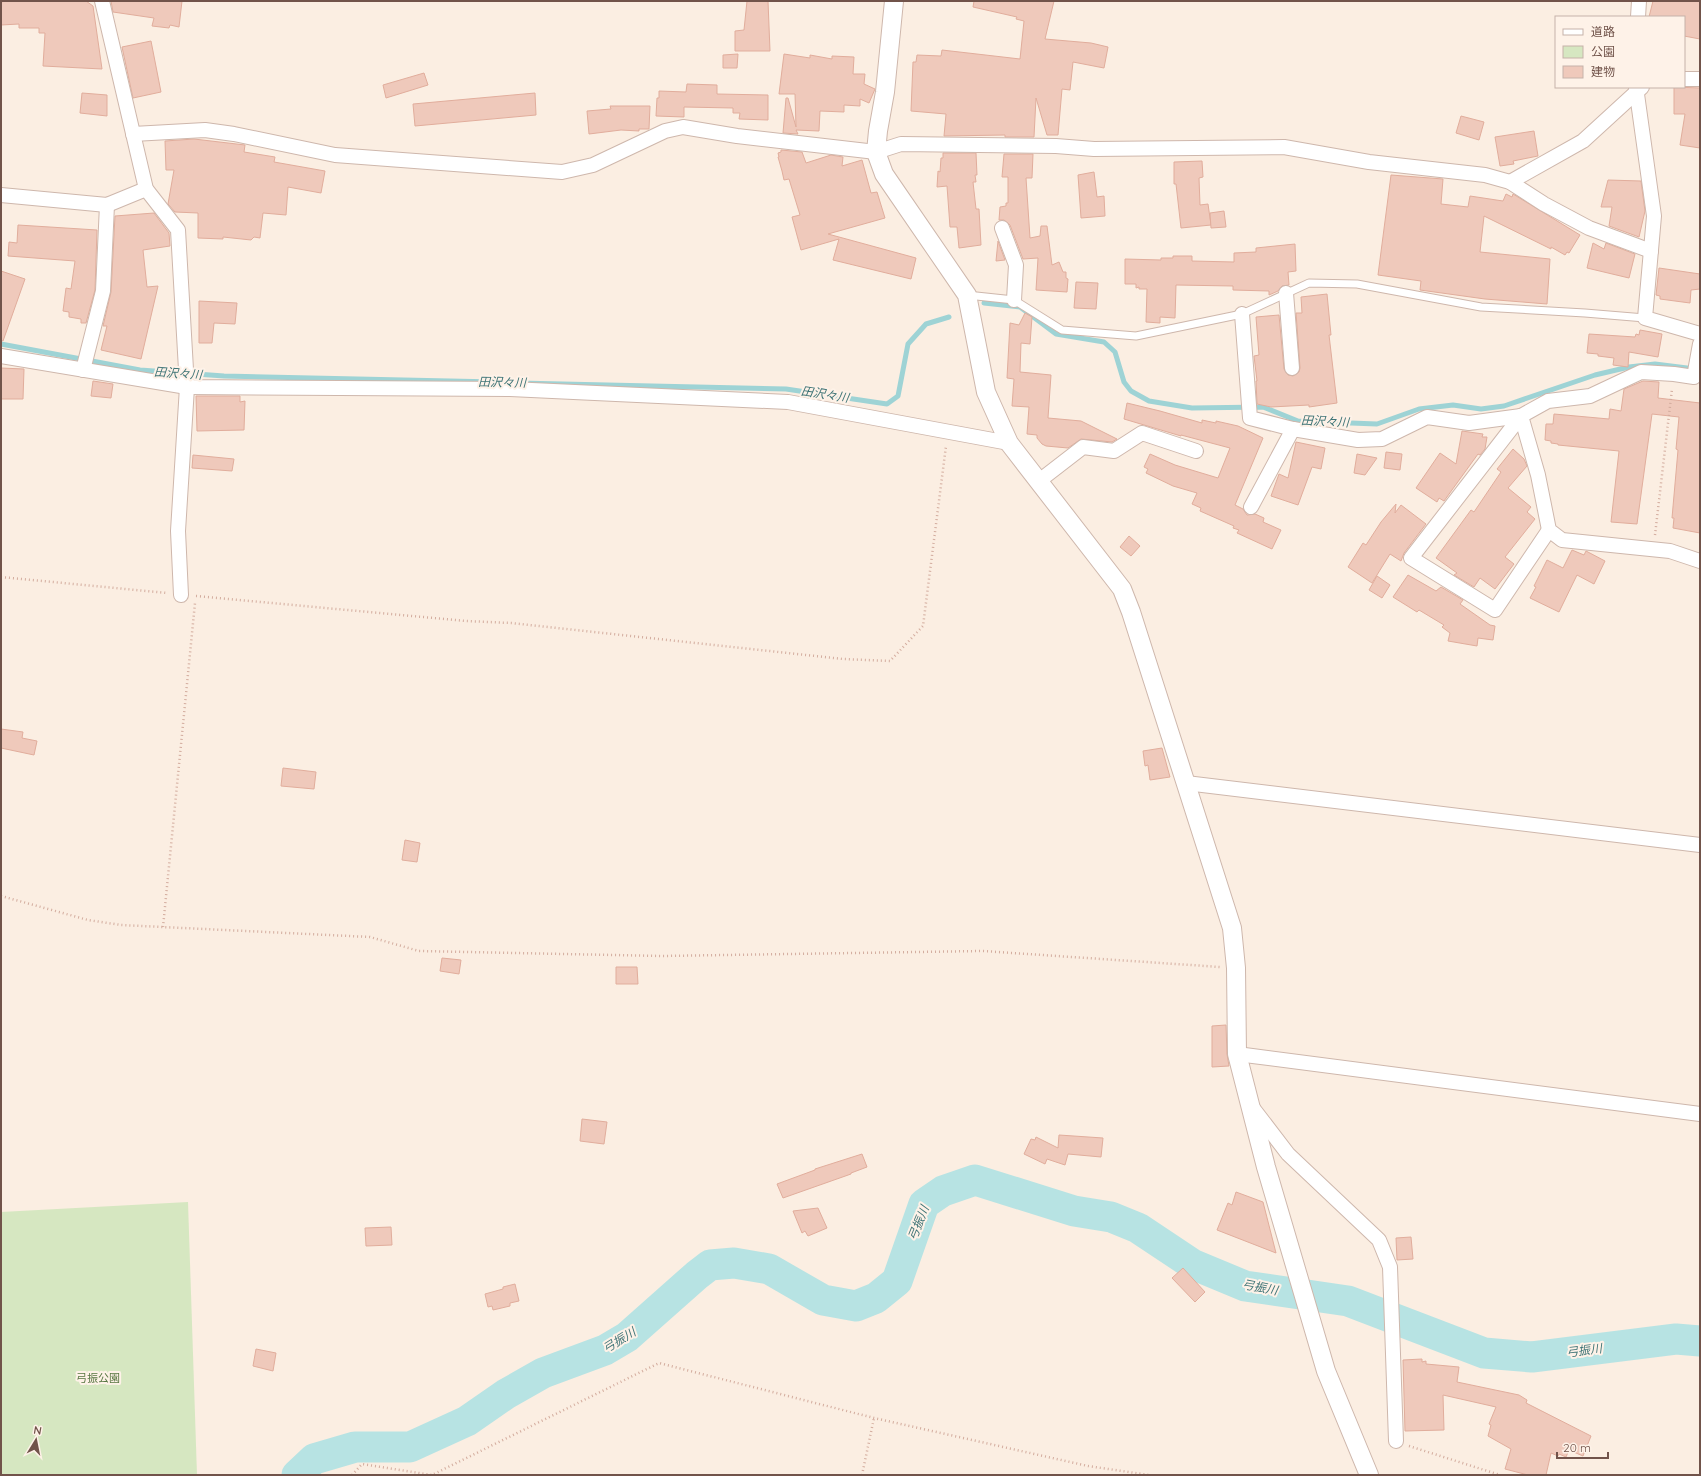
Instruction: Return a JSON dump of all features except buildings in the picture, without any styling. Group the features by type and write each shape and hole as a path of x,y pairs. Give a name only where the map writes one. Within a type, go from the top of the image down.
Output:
{"street":[{"path":"102,1 146,189 178,230 187,386 178,531 181,594"},
{"path":"894,1 885,92 876,152 884,174 967,295 986,392 1009,443 1122,589 1131,612 1232,928 1236,968 1237,1054 1252,1106 1266,1167 1326,1371 1369,1475"},
{"path":"1638,16 1639,1"},
{"path":"1685,80 1700,79"},
{"path":"1510,182 1583,140 1638,89"},
{"path":"1638,89 1654,216 1645,318 1700,334"},
{"path":"133,134 205,130 234,134 336,155 562,172 593,165 665,131 683,127 737,136 876,152 901,144 1056,146 1094,149 1284,147 1369,162 1485,175 1510,182 1544,204 1589,228 1651,250"},
{"path":"1,195 107,204 146,189"},
{"path":"84,370 103,291 107,204"},
{"path":"1002,228 1016,265 1014,300"},
{"path":"1286,293 1292,368"},
{"path":"1242,314 1250,418 1293,429 1358,440 1382,439 1427,417 1469,423 1521,416 1548,401 1590,396 1641,372 1694,377 1700,344"},
{"path":"1,356 187,386 510,389 788,402 1009,443"},
{"path":"1521,416 1538,475 1549,530 1562,540 1670,551 1700,561"},
{"path":"1521,416 1411,558 1495,610 1549,530"},
{"path":"1251,507 1293,429"},
{"path":"1039,480 1083,447 1114,451 1142,433 1196,451"},
{"path":"1186,783 1700,845"},
{"path":"1237,1054 1700,1114"},
{"path":"1252,1106 1288,1154 1379,1240 1390,1267 1396,1442"}],"lane":[{"path":"967,295 1014,300 1062,330 1136,336 1242,314 1309,283 1357,284 1481,308 1585,312 1645,318"}],"path":[{"path":"1654,549 1674,374"},
{"path":"1,577 466,621 511,623 843,658 890,661 923,626 948,432"},
{"path":"163,927 196,596"},
{"path":"1,896 88,920 122,925 370,937 419,951 662,956 984,951 1236,968"},
{"path":"352,1475 362,1464 432,1474 659,1363 874,1418 1088,1466 1149,1475"},
{"path":"862,1475 874,1418"},
{"path":"1396,1442 1500,1475"}],"green space":[{"name":"弓振公園","path":"188,1202 197,1475 1,1475 1,1212"}],"waterway":[{"name":"田沢々川","path":"984,303 1020,307 1056,334 1104,342 1115,352 1124,382 1131,391 1149,401 1192,408 1263,407 1298,421 1377,424 1419,409 1453,405 1481,409 1504,406 1595,375 1629,367 1655,364 1695,369"},
{"name":"田沢々川","path":"518,383 786,389 887,404 898,396 908,344 926,324 949,317"},
{"name":"田沢々川","path":"1,344 140,370 224,376 496,382"},
{"name":"弓振川","path":"297,1475 314,1459 355,1447 410,1447 467,1421 506,1394 543,1373 605,1350 627,1337 710,1265 734,1263 769,1269 823,1300 856,1306 876,1298 897,1281 924,1204 943,1191 975,1180 1074,1211 1111,1217 1138,1228 1192,1264 1245,1286 1348,1301 1484,1353 1532,1357 1676,1339 1700,1341"}]}
